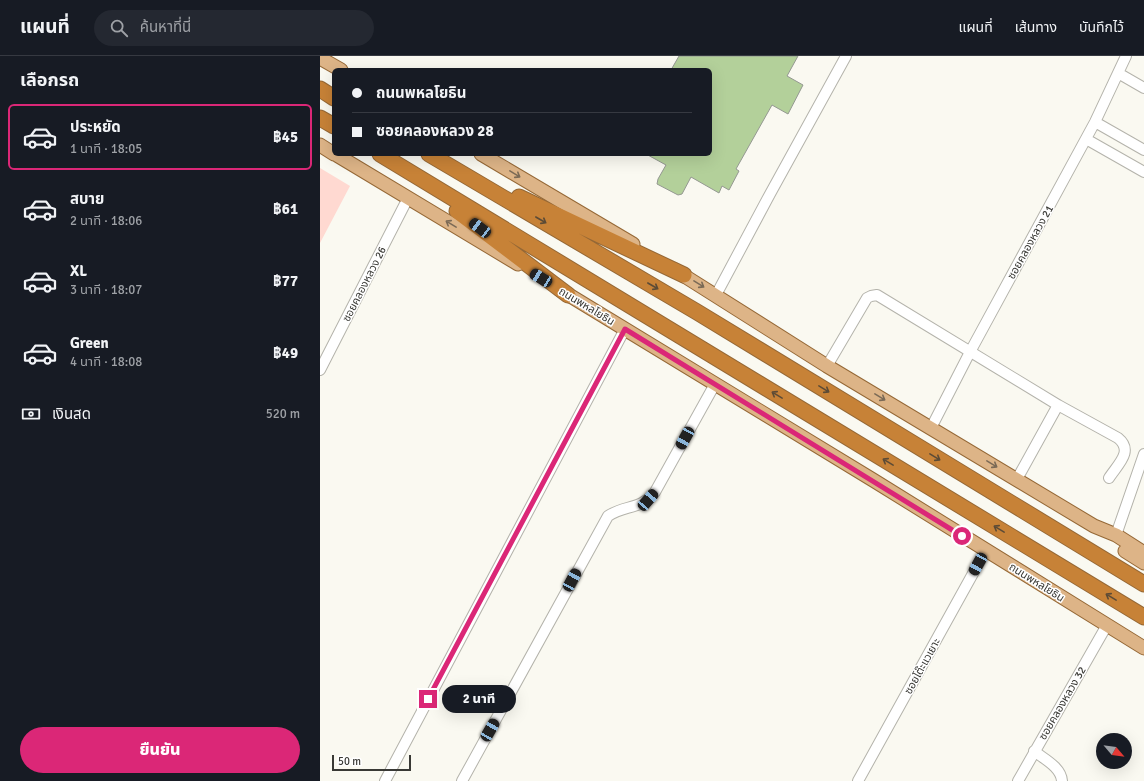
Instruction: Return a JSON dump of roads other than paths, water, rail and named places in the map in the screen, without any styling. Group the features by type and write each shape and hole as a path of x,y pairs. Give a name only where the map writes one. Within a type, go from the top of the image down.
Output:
{"highway":[{"path":"320,89 332,97"},
{"path":"320,118 332,125"},
{"path":"432,156 684,275"},
{"path":"432,156 697,312 1144,584"},
{"path":"385,157 568,295"},
{"name":"ถนนพหลโยธิน","path":"385,157 1144,617"}],"main road":[{"path":"320,58 338,68"},
{"name":"ถนนพหลโยธิน","path":"320,145 332,153"},
{"name":"ถนนพหลโยธิน","path":"337,156 625,329 1144,648"},
{"path":"485,156 684,275 827,366 1094,526 1116,535 1144,553"},
{"path":"1094,526 1112,544 1144,563"}],"street":[{"path":"716,295 846,56"},
{"name":"ซอยคลองหลวง 21","path":"931,428 970,352 1095,122 1126,56"},
{"path":"1118,73 1144,88"},
{"path":"1095,122 1144,150"},
{"path":"1086,138 1144,172"},
{"name":"ซอยคลองหลวง 26","path":"320,370 408,198"},
{"path":"827,366 867,298 877,295 1058,405 1118,438 1123,442 1126,448 1125,454 1109,478"},
{"path":"385,781 625,329"},
{"path":"462,781 608,516 614,512 640,505 648,500 655,492 715,384"},
{"path":"1017,479 1058,405"},
{"path":"1116,535 1144,454"},
{"name":"ซอยโต๊ะแวเยาะ","path":"858,781 986,550"},
{"name":"ซอยคลองหลวง 32","path":"1018,781 1107,625"},
{"path":"1034,751 1057,769 1062,775 1062,781"}]}
